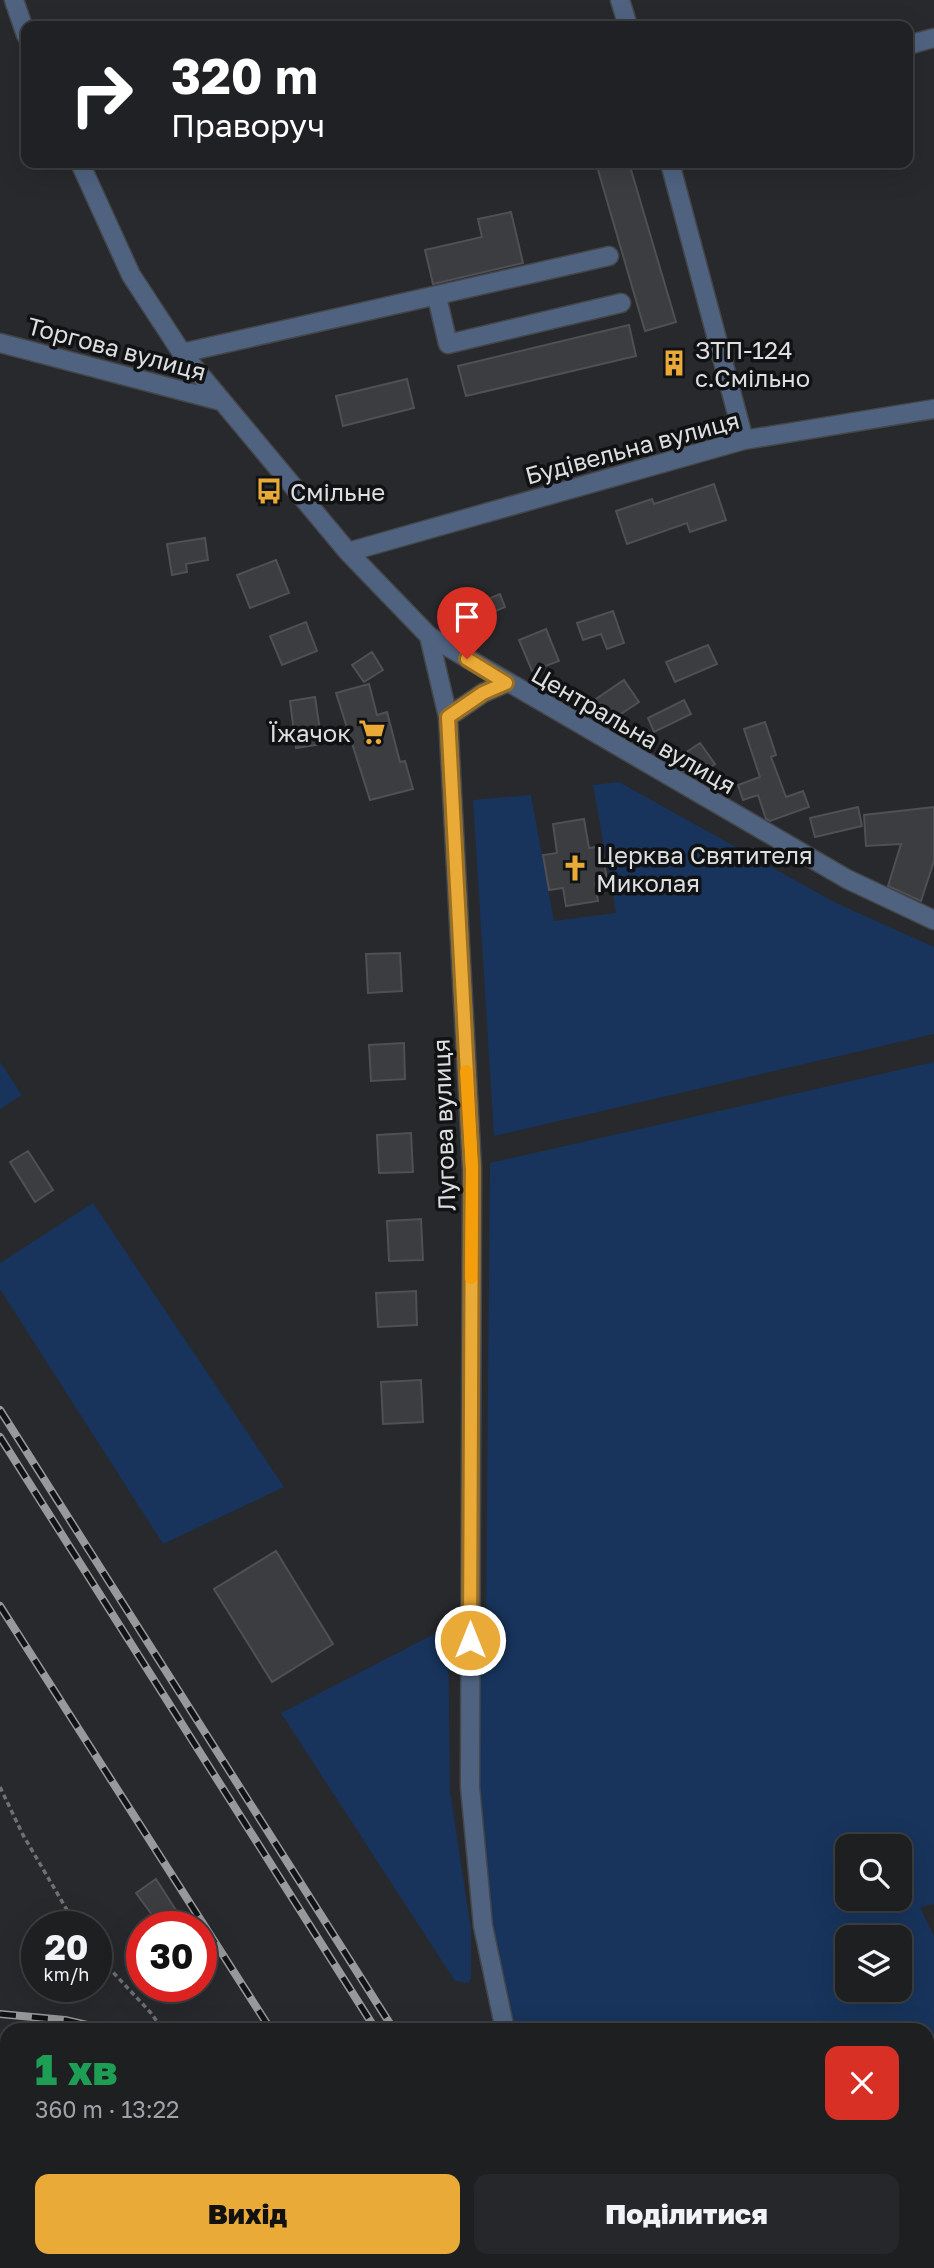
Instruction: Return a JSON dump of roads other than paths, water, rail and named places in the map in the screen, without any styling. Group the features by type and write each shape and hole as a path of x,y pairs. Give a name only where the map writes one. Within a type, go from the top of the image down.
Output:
{"street":[{"path":"14,0 21,21"},
{"path":"620,0 626,21"},
{"path":"913,43 934,38"},
{"name":"Центральна вулиця","path":"82,168 131,275 183,353 348,552 429,636 847,880 934,919"},
{"path":"671,168 744,440"},
{"path":"183,353 609,256"},
{"path":"437,297 448,344 621,303"},
{"name":"Торгова вулиця","path":"0,343 221,401"},
{"name":"Будівельна вулиця","path":"348,552 744,440 934,409"},
{"name":"Лугова вулиця","path":"429,636 448,717 472,1169 470,1787 483,1926 504,2023"},
{"path":"448,717 483,693 506,683"}],"railway":[{"path":"0,1410 390,2023"},
{"path":"0,1437 372,2023"},
{"path":"0,1606 267,2023"},
{"path":"0,2014 78,2023"}],"place":[{"name":"ЗТП-124 с.Смільно","path":"674,363"},
{"name":"Смільне","path":"269,491"},
{"name":"Їжачок","path":"372,732"},
{"name":"Церква Святителя Миколая","path":"575,868"}]}
